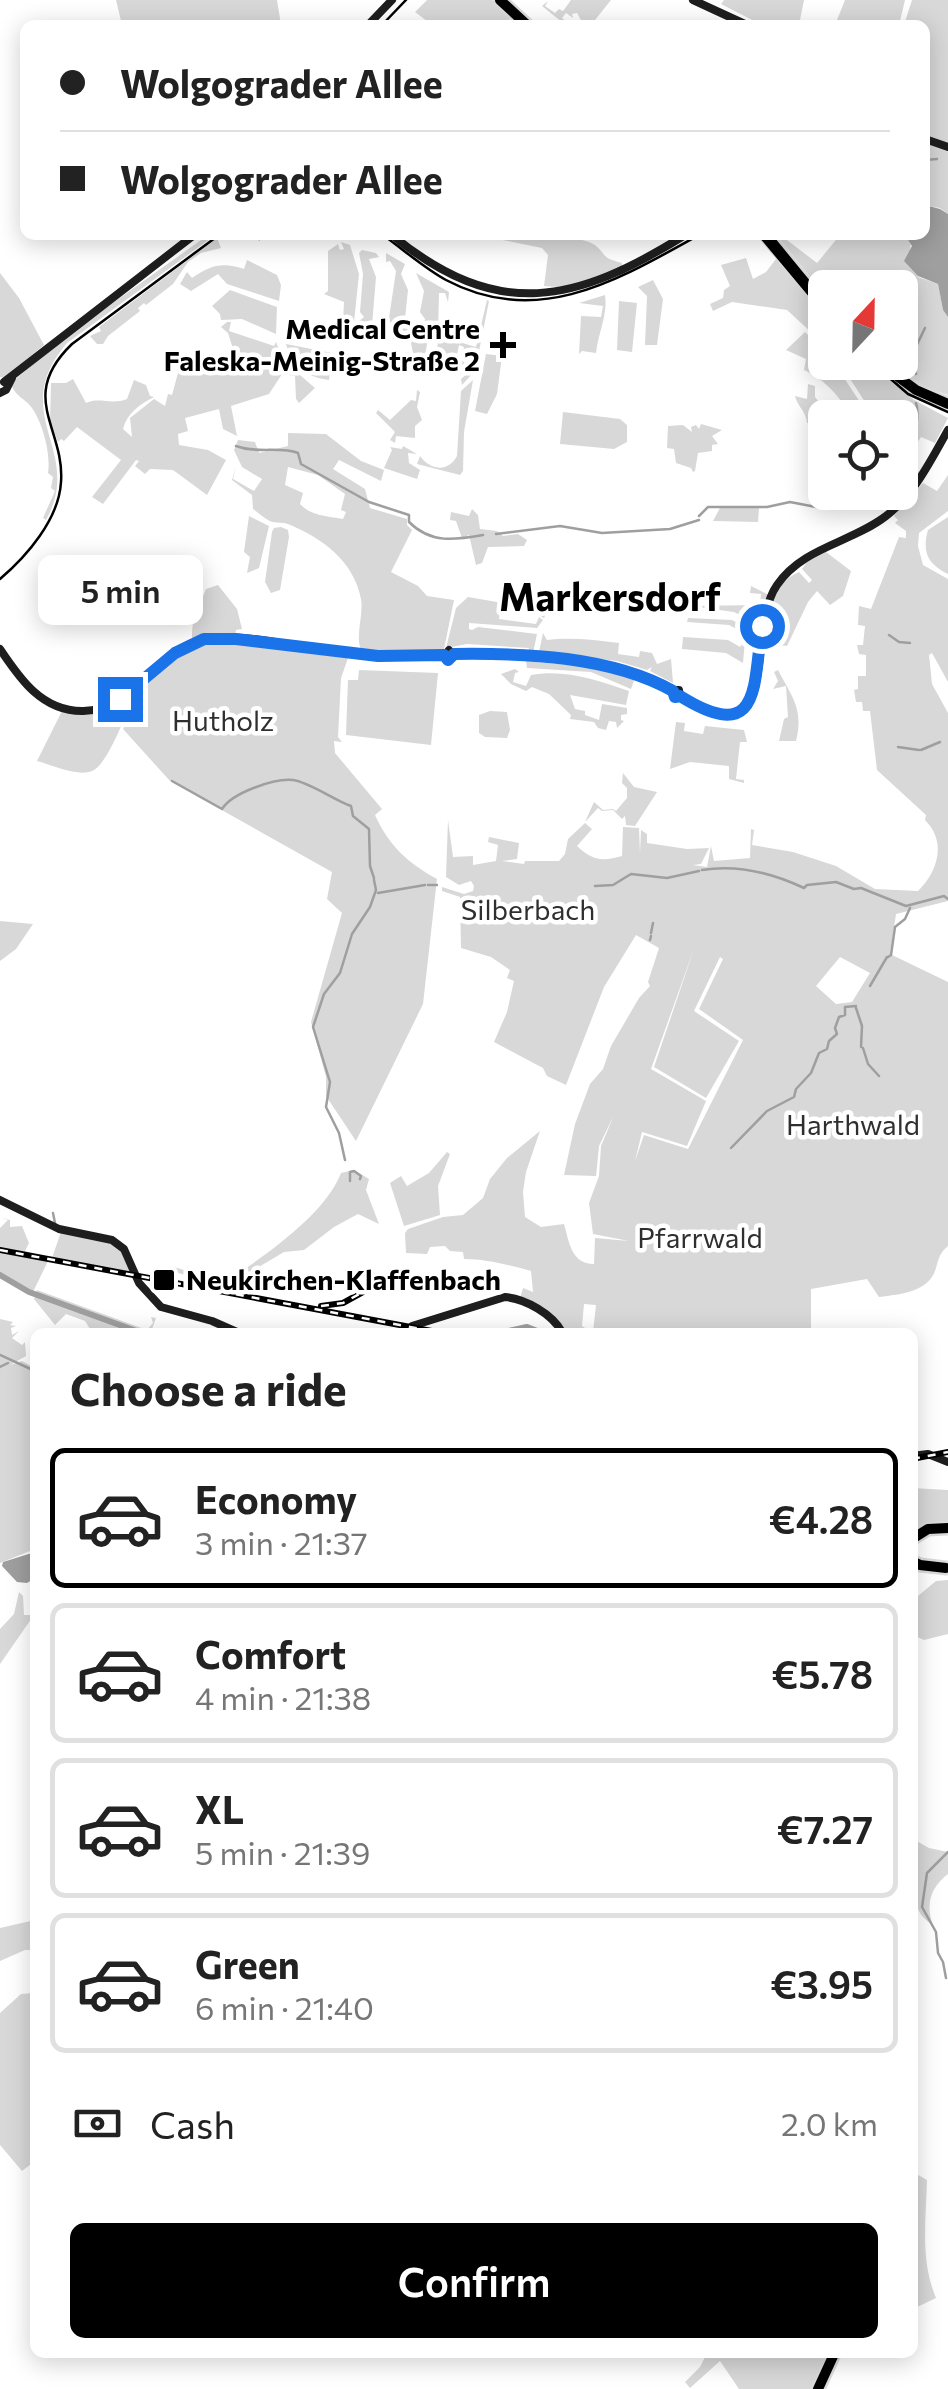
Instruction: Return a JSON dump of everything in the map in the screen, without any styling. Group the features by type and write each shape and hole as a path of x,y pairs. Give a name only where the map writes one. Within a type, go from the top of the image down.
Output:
{"main road":[{"path":"376,20 395,0"},
{"path":"497,0 518,20"},
{"path":"693,0 736,20"},
{"path":"2,386 164,257 192,240"},
{"path":"402,240 438,268 486,288 519,294 574,288 621,271 675,240"},
{"path":"773,240 808,282"},
{"path":"903,380 948,401"},
{"path":"0,649 24,683 40,697 62,708 81,711 108,706 122,698 175,653 204,639 236,639 378,656 534,658 608,667 638,673 714,714 730,714 744,708 756,690 763,618 778,584 802,559 882,520 912,490 948,433"},
{"path":"0,1200 59,1229 116,1242 124,1248 146,1293 167,1310 228,1328"},
{"path":"410,1328 505,1297 552,1318 559,1328"},
{"path":"918,1455 928,1454 948,1462"},
{"path":"918,1536 928,1530 948,1528"},
{"path":"918,1564 946,1568"},
{"path":"818,2389 832,2358"}],"green space":[{"path":"116,0 277,0 280,20 121,20"},
{"path":"427,0 492,0 510,19 425,20 415,12"},
{"path":"571,0 611,0 595,20 581,20 577,13 572,14 573,18 566,13 564,20 559,20 542,6 548,1 545,6 555,13 563,11"},
{"path":"724,0 804,0 800,20 752,20 721,4"},
{"path":"845,0 905,0 900,20 837,20"},
{"path":"912,0 948,0 948,214 930,206 930,20 906,20"},
{"path":"201,240 208,240 67,343 50,368 43,391 44,412 57,473 56,495 46,520 43,518 55,491 51,488 53,477 48,473 45,439 32,408 11,383 64,338"},
{"path":"218,240 221,248 201,253 188,262 173,284 138,308 140,311 103,344 97,344 90,336 101,331 99,327"},
{"path":"503,240 583,240 595,245 607,258 622,263 622,267 574,284 544,286 548,255 542,248"},
{"path":"780,240 787,240 817,263 836,240 910,240 916,270 808,270 808,274"},
{"path":"341,242 350,245 359,274 354,322 343,321 344,302 324,294 328,291 328,251 338,244 340,250 344,249"},
{"path":"362,250 379,257 369,259 376,277 372,325 359,321 364,317 360,312"},
{"path":"386,253 405,264 401,274 408,290 404,328 416,329 409,335 386,332 384,327 391,326 396,271 390,261 386,262"},
{"path":"746,258 753,279 766,272 776,259 808,297 808,329 787,310 732,302 713,311 710,304 723,298 724,290 730,286 721,265"},
{"path":"247,260 277,275 281,285 279,301 227,284 218,274 191,291 180,284 187,272 192,278 217,266 244,269"},
{"path":"0,273 19,298 44,345 5,378 0,377"},
{"path":"416,273 449,292 448,302 445,293 439,293 438,334 417,330 424,326 425,319 420,312 424,291"},
{"path":"918,277 938,284 948,317 948,395 914,380 918,380"},
{"path":"653,280 663,299 657,345 645,345 647,296 638,287"},
{"path":"230,290 277,307 276,334 242,319 221,320 212,306"},
{"path":"605,295 596,353 579,354 581,316 601,317 603,306 579,303"},
{"path":"487,300 479,351 473,351 478,353 474,372 462,385 461,379 469,372 472,360 462,356 464,347 459,345 455,364 460,365 462,360 466,364 463,373 449,365 432,363 439,357 435,352 438,344 428,339 424,360 430,360 430,364 415,363 411,343 419,334 476,347"},
{"path":"619,301 637,303 632,352 617,350"},
{"path":"231,322 229,331 274,346 276,342 282,357 276,361 276,370 281,374 286,363 315,388 299,403 295,376 282,374 269,394 231,406 237,436 223,429 219,409 185,418 188,431 178,434 179,445 208,450 226,460 207,495 173,470 150,469 145,474 135,466 139,461 136,460 103,504 92,497 121,460 77,427 58,442 50,422 51,383 73,379 86,403 127,399 134,380 146,385 154,397 128,418 123,429 132,437 130,418 154,399 165,406 178,373 236,358 228,333 221,327"},
{"path":"805,332 808,335 808,372 804,370 806,359 786,350"},
{"path":"286,344 332,353 329,380 302,370"},
{"path":"486,354 502,356 497,394 487,414 475,411"},
{"path":"473,380 464,432 463,471 460,475 417,464 420,456 434,467 444,467 457,456 461,391"},
{"path":"820,380 845,380 859,400 840,400"},
{"path":"851,380 889,380 914,400 864,400"},
{"path":"808,384 815,386 817,400 808,400 808,423 795,396 807,399"},
{"path":"417,390 420,392 417,407 422,420 415,426 415,438 396,436 395,443 390,440 395,432 376,413 378,410 390,420 411,400 416,401"},
{"path":"918,402 948,418 935,443 921,437 918,442"},
{"path":"563,412 620,419 627,425 627,442 614,449 560,444"},
{"path":"701,424 722,430 712,436 718,444 712,445 712,451 698,453 693,472 676,463 674,449 667,448 668,426 683,425 692,432 691,427 696,425 699,429"},
{"path":"288,433 326,434 361,461 384,470 381,481 339,460 333,469 365,489 370,508 407,519 412,530 391,572 418,586 427,596 454,600 444,649 362,652 361,599 344,562 313,536 263,517 253,509 252,495 232,480 236,466 233,479 254,491 262,479 242,467 234,450 238,440 255,442 259,453 288,446","holes":["288,467 318,475 345,494 343,519 310,511 300,504 303,493 285,485"]},
{"path":"403,446 417,454 408,453 409,463 420,470 417,479 384,468 390,447"},
{"path":"948,475 948,511 919,533 918,546 923,565 948,579 948,682 932,653 929,655 932,684 948,713 948,901 896,914 890,954 948,982 948,1246 932,1276 914,1290 879,1297 867,1279 811,1289 811,1328 593,1328 596,1305 584,1304 585,1328 560,1328 520,1298 523,1288 533,1292 531,1271 464,1259 463,1252 450,1251 445,1246 430,1247 427,1254 406,1253 408,1229 463,1215 483,1198 490,1179 507,1158 540,1131 526,1172 525,1217 541,1227 564,1224 572,1250 586,1263 594,1264 595,1238 629,1241 593,1234 589,1203 599,1176 601,1146 614,1115 599,1146 596,1176 564,1175 575,1124 590,1084 603,1069 611,1046 650,986 659,948 636,935 604,987 566,1085 547,1076 543,1068 494,1042 507,1012 514,981 507,978 510,970 491,957 461,948 460,897 442,891 442,887 464,894 473,891 474,886 471,881 459,885 446,877 448,820 453,857 473,856 473,865 496,861 498,845 488,842 489,837 519,843 517,859 502,861 559,861 568,839 585,823 592,829 577,846 603,859 622,856 623,827 639,828 640,853 641,830 647,834 647,843 709,848 701,864 693,865 707,867 711,846 714,861 750,858 751,829 752,845 793,852 836,866 875,889 918,891 931,875 937,856 936,838 926,815 877,770 870,711 863,711 862,702 856,702 854,690 858,689 858,676 866,676 866,655 859,654 857,645 863,645 865,626 858,625 859,606 871,609 899,537 906,538 906,531 895,523 898,520 894,516 899,510 918,510 918,489 923,483 937,491","holes":["695,946 654,1067 706,1098 739,1041 694,1011 720,957 723,959 699,1009 743,1040 688,1149 644,1135 635,1161 642,1132 687,1146 706,1101 651,1069","840,957 870,973 852,1002 836,1004 816,986"]},
{"path":"721,506 759,508 758,522 713,521"},
{"path":"472,509 478,515 480,529 497,531 503,536 518,534 527,540 524,546 488,547 482,563 476,565 469,535 462,538 456,521 450,520 451,512 469,516"},
{"path":"249,516 269,526 259,568 247,573 250,557 244,552"},
{"path":"948,517 948,574 931,561 926,544 928,530"},
{"path":"281,527 288,530 289,537 280,590 271,593 265,582 272,532"},
{"path":"826,552 851,571 843,596 830,605 817,591 787,646 780,645 780,640 763,640 771,609 778,606 771,605 778,589 799,572 809,583 812,580 802,569"},
{"path":"218,585 237,609 242,629 236,630 235,636 192,638 194,618 206,589"},
{"path":"751,586 769,595 757,640 729,625 687,622 688,618 732,620 746,627 749,620 734,612 690,606 760,605 761,594 750,593"},
{"path":"468,597 514,605 550,605 544,618 532,611 500,608 499,619 536,624 539,617 543,620 537,628 469,623 472,630 478,627 537,634 533,653 527,653 529,648 467,644 446,648 456,608"},
{"path":"543,633 547,640 619,643 618,654 639,657 640,651 652,653 657,664 671,659 673,683 650,671 652,667 647,670 617,661 539,652"},
{"path":"683,637 728,640 740,647 745,640 743,663 726,653 682,649"},
{"name":"Hutholz","path":"221,641 348,658 341,678 338,737 342,742 334,741 335,753 382,809 375,815 393,845 437,879 423,1004 356,1141 326,1096 326,1077 311,1022 342,913 327,899 332,872 170,781 123,729 134,708 131,698 191,646"},
{"path":"526,661 636,675 631,689 591,672 527,668"},
{"path":"515,669 519,672 513,682 526,686 531,675 556,673 629,691 626,705 570,695 575,709 599,720 602,704 627,708 627,714 621,715 624,721 617,728 616,722 609,721 606,730 594,722 570,719 571,715 549,694 532,687 526,691 501,674"},
{"path":"359,670 438,673 431,745 346,735 348,680 358,680"},
{"path":"778,670 792,696 798,712 796,741 779,741 784,719 788,717 786,686 773,689 778,681 774,672"},
{"path":"117,691 114,701 122,701 129,709 97,767 80,773 37,761 63,709 96,707 99,695 107,701"},
{"path":"507,712 507,738 479,733 479,715"},
{"path":"676,722 685,723 684,731 703,734 705,726 744,730 747,742 740,742 736,779 744,783 729,779 729,766 690,762 670,769"},
{"path":"623,773 634,787 657,792 635,826 626,825 625,816 622,819 613,810 602,811 598,808 585,822 594,802 603,810 613,809 616,811 627,798"},
{"path":"0,921 33,924 16,949 0,961"},
{"path":"447,1152 450,1154 438,1186 440,1215 404,1226 390,1183 401,1176 407,1186 429,1173"},
{"path":"354,1170 369,1179 366,1190 379,1224 358,1214 304,1250 284,1252 223,1288 188,1282 189,1276 171,1271 170,1266 226,1282 292,1234 322,1204 341,1173"},
{"path":"0,1217 10,1220 10,1227 22,1226 29,1243 25,1251 43,1257 0,1249 0,1228 8,1220"},
{"path":"61,1232 100,1238 120,1248 131,1273 52,1258"},
{"path":"0,1251 48,1261 33,1292 0,1273"},
{"path":"37,1290 142,1328 89,1328 85,1321 66,1314 55,1325 34,1299"},
{"path":"0,1319 13,1322 10,1325 16,1326 11,1328 12,1335 19,1331 12,1338 22,1345 25,1342 26,1356 10,1365 22,1361 30,1365 30,1551 0,1563"},
{"path":"918,1488 948,1490 948,1524 918,1527"},
{"path":"948,1580 948,1634 924,1640 918,1637 918,1596 936,1581"},
{"path":"19,1592 23,1596 24,1615 30,1615 30,1621 0,1664 0,1629 14,1614"},
{"path":"918,1842 948,1852 948,1874 937,1885 930,1903 933,1925 918,1909"},
{"path":"30,1921 30,1950 0,1961 0,1928"},
{"path":"30,1993 30,2165 22,2171 0,2145 0,2013 21,1994"},
{"path":"918,2175 927,2180 926,2255 936,2298 918,2307"},
{"path":"704,2358 830,2358 816,2389 739,2389 720,2361 690,2388 685,2382"}],"shaded area":[{"path":"930,206 948,214 948,317 938,284 918,276 918,270 912,270 904,261 912,246 908,240 930,240"},
{"path":"30,1554 30,1581 17,1582 2,1566 3,1562"}],"waterway":[{"path":"930,160 937,159"},
{"path":"918,343 925,328"},
{"path":"236,446 298,453 301,464 369,502 409,515 409,522 426,534 453,539 483,535"},
{"path":"699,516 708,507 767,507 790,502 808,505"},
{"path":"496,534 560,526 602,533 670,529 699,520"},
{"path":"889,635 910,643"},
{"path":"921,750 940,742"},
{"path":"898,747 919,750"},
{"path":"172,781 222,809 244,792 275,781 299,781 314,788 351,806 353,816 369,829 374,878"},
{"path":"702,870 754,871 804,888 836,882 906,906 944,896 948,899"},
{"path":"595,886 613,885 631,874 667,878 699,871"},
{"path":"345,1160 339,1133 326,1107 330,1082 313,1027 324,994 340,973 352,934 370,907 376,890 374,880"},
{"path":"378,893 425,885"},
{"path":"428,885 437,885"},
{"path":"888,957 895,927 910,908"},
{"path":"651,933 653,923"},
{"path":"650,940 651,936"},
{"path":"870,986 887,957"},
{"path":"731,1148 767,1111 794,1097 819,1053 827,1049 837,1034 835,1028 839,1017 845,1015 845,1007 856,1006"},
{"path":"856,1008 862,1026 861,1047"},
{"path":"863,1048 868,1064 879,1076"},
{"path":"350,1181 350,1172 354,1171 360,1179"},
{"path":"53,1213 55,1223"},
{"path":"0,1275 29,1292 128,1328"},
{"path":"522,1328 530,1328"},
{"path":"0,1355 30,1369"},
{"path":"0,1367 8,1363"},
{"path":"946,1978 936,1932 922,1907 927,1873 948,1852"}],"tram line":[{"path":"387,20 406,0"},
{"path":"0,579 40,536 59,496 60,463 45,397 56,363 72,344 212,240"},
{"path":"390,240 446,280 480,294 513,300 577,293 638,268 690,240"},
{"path":"763,240 808,294"},
{"path":"892,380 908,394 948,412"}],"railway":[{"path":"0,1250 416,1328"},
{"path":"321,1306 343,1303 363,1292"},
{"path":"918,1458 948,1452"}],"place":[{"name":"Medical Centre Faleska-Meinig-Straße 2","path":"503,345"},
{"name":"Neukirchen-Klaffenbach","path":"164,1280"}],"district":[{"name":"Markersdorf","path":"610,598"}],"route":[{"path":"120,699 189,644 221,638 360,655 444,655 448,660 454,654 480,654 598,666 638,673 673,691 675,697 722,715 744,708 754,695 762,626"}],"park label":[{"name":"Silberbach","path":"528,910"},
{"name":"Harthwald","path":"853,1125"},
{"name":"Pfarrwald","path":"700,1238"}]}
